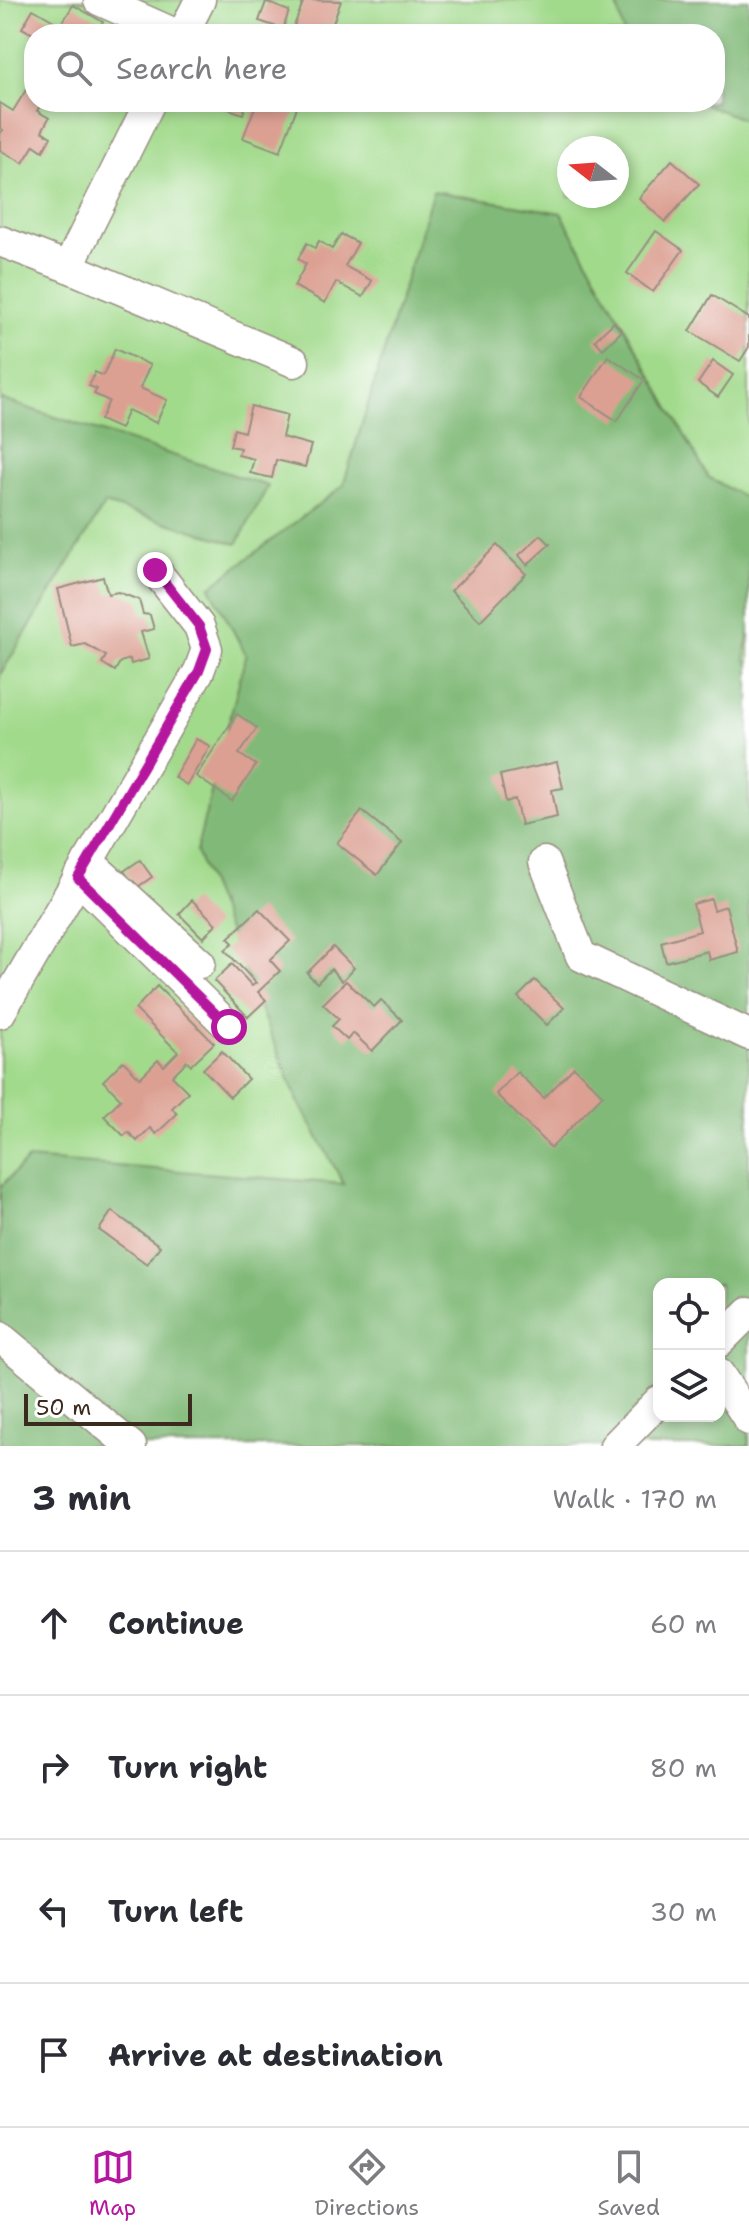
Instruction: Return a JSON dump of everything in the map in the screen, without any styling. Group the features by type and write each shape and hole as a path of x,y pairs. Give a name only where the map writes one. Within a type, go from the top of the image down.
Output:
{"street":[{"path":"99,0 153,24"},
{"path":"188,24 200,0"},
{"path":"68,267 145,112"},
{"path":"0,241 294,362"},
{"path":"0,1013 199,671 207,649 199,626 155,570"},
{"path":"544,862 581,956 749,1035"},
{"path":"83,870 200,963"},
{"path":"83,870 229,1027"},
{"path":"725,1338 746,1323"},
{"path":"0,1337 115,1441"},
{"path":"725,1383 749,1420"},
{"path":"615,1446 653,1407"}],"green space":[{"path":"0,0 749,0 749,1446 0,1446"},
{"path":"616,0 749,0 749,122 724,112 725,24 622,24"},
{"path":"433,191 561,213 708,477 749,500 749,631 745,659 749,665 749,1446 0,1446 0,1187 28,1159 344,1184 297,1099 196,852 246,655 210,587 343,486"},
{"path":"0,399 268,486 237,544 105,504 0,675"}],"building":[{"path":"304,0 341,1 333,24 295,24"},
{"path":"266,2 289,11 285,24 259,21"},
{"path":"73,5 103,22 102,24 62,24"},
{"path":"33,9 59,24 24,24"},
{"path":"24,93 24,112 39,112 49,118 42,131 51,137 43,151 34,145 23,163 0,150 3,130 0,128 0,103 13,111"},
{"path":"253,112 295,112 280,152 243,138"},
{"path":"672,160 699,184 665,222 639,198"},
{"path":"656,231 683,250 653,292 627,273"},
{"path":"341,234 358,243 345,266 372,281 363,297 336,282 325,303 294,286 306,264 298,259 307,243 315,248 319,241 332,249"},
{"path":"712,295 749,318 749,347 740,361 690,331"},
{"path":"614,322 622,331 603,349 595,340"},
{"path":"115,349 150,365 140,388 167,400 156,423 128,410 120,429 100,420 109,401 94,394 97,389 89,386 95,372 103,376"},
{"path":"608,356 644,380 617,421 581,397"},
{"path":"713,361 733,375 718,397 698,383"},
{"path":"251,406 287,415 282,437 311,445 305,467 276,460 272,478 250,473 254,459 238,455 240,448 230,446 234,429 244,432"},
{"path":"541,535 550,544 527,565 519,555"},
{"path":"497,545 526,574 480,621 451,591"},
{"path":"103,577 108,594 118,592 139,600 143,614 150,615 154,629 141,632 149,659 131,664 130,659 120,662 115,671 102,663 106,656 85,644 72,647 58,589"},
{"path":"237,714 257,728 239,754 256,765 232,801 196,776"},
{"path":"196,739 210,746 187,785 174,777"},
{"path":"557,762 563,788 552,790 557,817 521,825 515,799 506,802 500,775"},
{"path":"362,811 402,843 377,875 337,843"},
{"path":"140,860 152,877 136,888 124,871"},
{"path":"711,899 714,910 726,906 738,952 709,960 707,951 666,962 661,942 700,931 693,904"},
{"path":"192,900 216,924 203,938 179,914"},
{"path":"259,909 290,941 270,960 280,971 258,992 266,1000 248,1017 214,981 232,964 252,986 256,983 225,950 233,943 228,938"},
{"path":"333,947 354,968 342,981 331,969 317,983 307,973"},
{"path":"535,980 564,1008 547,1025 518,997"},
{"path":"346,981 374,1007 381,1000 402,1020 372,1051 353,1033 347,1040 332,1026 339,1019 323,1004"},
{"path":"157,986 214,1043 191,1065 187,1061 172,1076 188,1092 172,1108 177,1114 156,1134 150,1128 137,1141 128,1132 124,1136 104,1116 121,1099 103,1081 123,1061 140,1078 158,1060 164,1066 178,1052 135,1009"},
{"path":"222,1051 248,1079 230,1097 203,1069"},
{"path":"574,1067 603,1095 551,1148 496,1094 517,1072 544,1098"},
{"path":"112,1211 160,1246 147,1264 99,1230"}],"route":[{"path":"155,570 199,626 207,649 199,671 78,878 229,1027"}]}
